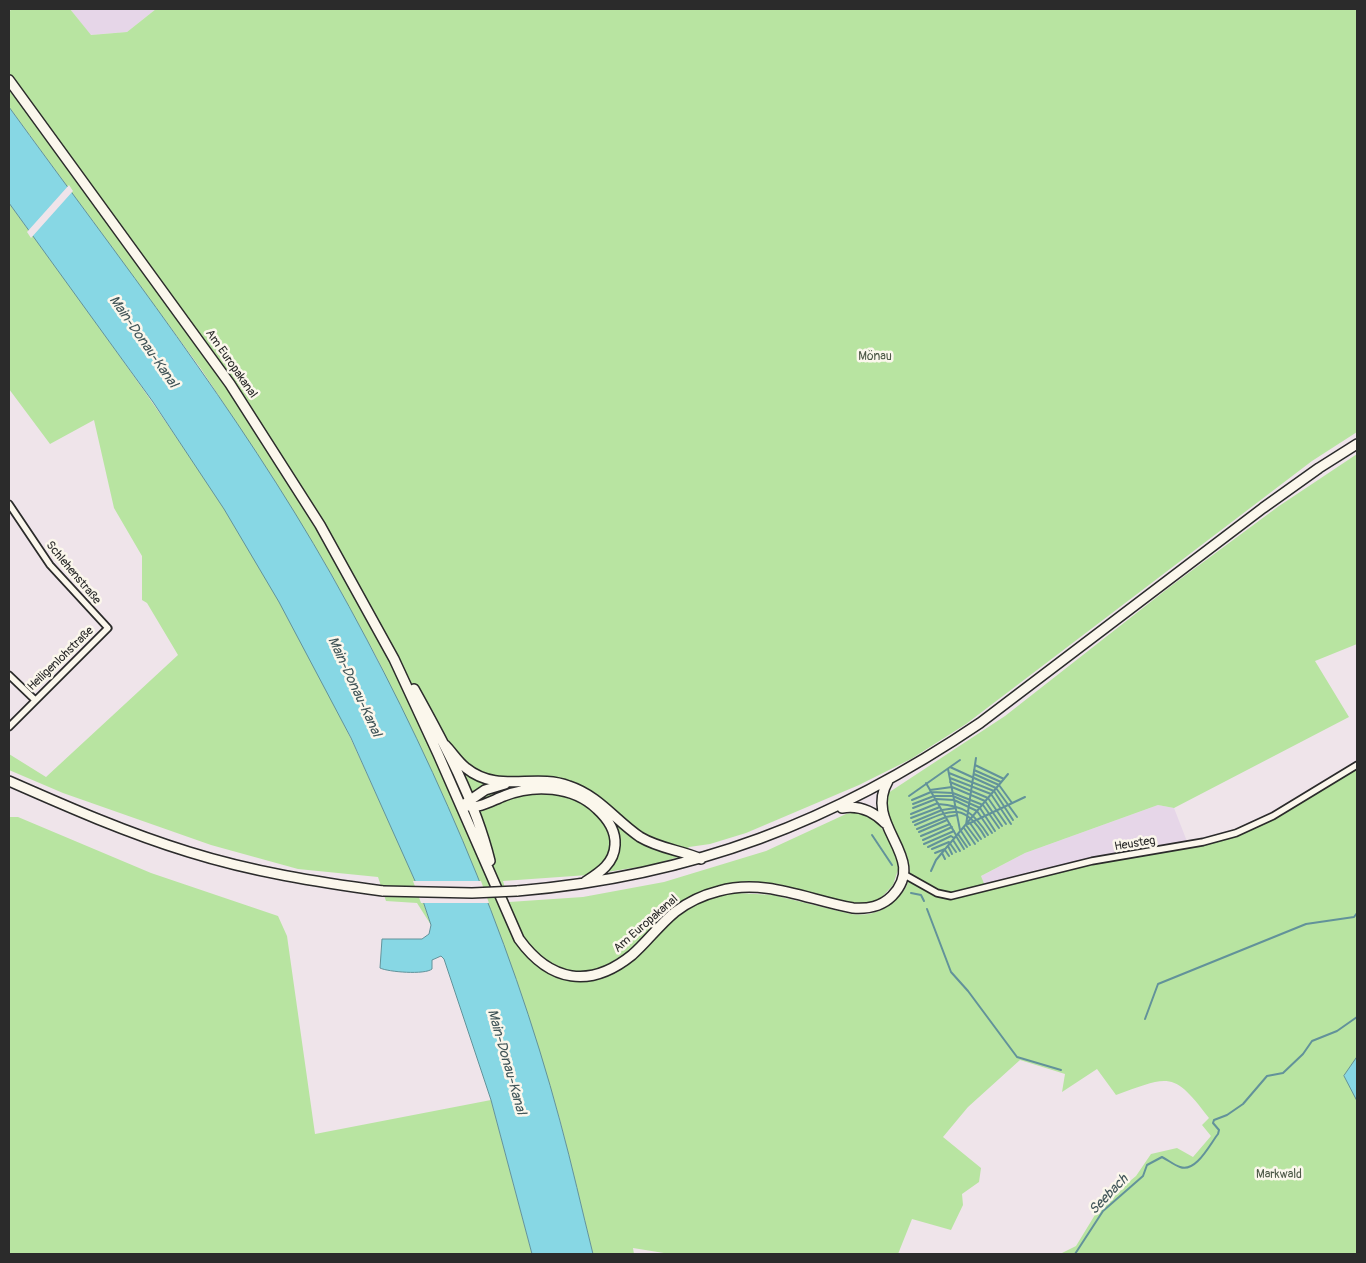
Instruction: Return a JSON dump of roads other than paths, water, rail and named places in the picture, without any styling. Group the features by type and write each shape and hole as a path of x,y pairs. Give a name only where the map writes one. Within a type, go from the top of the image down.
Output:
{"main road":[{"name":"Am Europakanal","path":"9,71 22,98"},
{"name":"Am Europakanal","path":"9,80 230,384 320,525 394,659 466,806"},
{"path":"9,781 151,839 215,860 312,881 383,891 472,893 517,891 582,884 653,872 701,859 765,838 836,808 888,781 938,751 996,712 1263,508 1319,468 1357,444"},
{"name":"Am Europakanal","path":"394,659 406,674 446,745 496,887 519,939 533,956 559,974 583,977 606,971 620,963 677,911 696,900 716,892 736,887 766,887 843,906 866,909 887,901 897,891 905,875"},
{"path":"446,745 466,768 486,779 506,784"},
{"path":"466,806 485,790 506,784 534,781 568,785 591,795 628,828 651,843 701,859"},
{"path":"888,781 881,800 885,823 903,858 905,875"},
{"path":"466,806 510,794 540,789 566,792 590,803 605,816 612,827 615,839 614,851 602,871 582,884"},
{"path":"836,808 862,809 885,823"}],"street":[{"name":"Schlehenstraße","path":"9,504 50,565 108,628"},
{"name":"Heiligenlohstraße","path":"9,727 34,699 108,628"},
{"path":"9,675 34,699"},
{"name":"Heusteg","path":"905,875 937,893 951,896 1092,861 1203,842 1236,833 1273,816 1357,765"}],"water":[{"name":"Main-Donau-Kanal","path":"9,107 177,336 257,453 331,574 401,705 463,841 491,910 516,980 560,1121 593,1254 532,1254 491,1100 444,959 441,956 432,960 432,969 422,972 398,972 380,968 382,939 422,939 429,934 431,925 420,892 351,738 279,602 224,509 153,402 9,203"},
{"path":"1357,1057 1357,1101 1344,1076"}],"waterway":[{"path":"966,825 976,758"},
{"path":"909,796 960,760"},
{"path":"975,765 1004,779"},
{"path":"950,767 996,788 1017,817"},
{"path":"948,769 960,830"},
{"path":"974,770 1001,782"},
{"path":"949,773 994,791 1013,820"},
{"path":"974,774 999,785 1012,803"},
{"path":"931,871 936,860 1008,774"},
{"path":"950,778 991,794 1011,824"},
{"path":"950,782 988,798 1006,824"},
{"path":"926,783 956,835"},
{"path":"930,790 952,787 985,801 1002,826"},
{"path":"912,800 931,792 953,793 983,805 999,828"},
{"path":"913,804 934,796 953,796 980,808 995,831"},
{"path":"968,824 1025,797"},
{"path":"913,808 936,799 954,800 977,811 992,833"},
{"path":"911,814 938,803"},
{"path":"938,804 968,812 978,821 988,835"},
{"path":"911,818 940,807"},
{"path":"913,822 942,810 956,808"},
{"path":"915,825 946,813 962,813 977,825 985,837"},
{"path":"917,829 946,817 957,815"},
{"path":"919,832 947,820"},
{"path":"970,823 981,839"},
{"path":"921,836 950,824"},
{"path":"966,825 978,841"},
{"path":"923,840 952,827"},
{"path":"964,828 975,844"},
{"path":"924,844 954,831"},
{"path":"961,831 970,845"},
{"path":"958,834 967,847"},
{"path":"872,835 892,865"},
{"path":"928,847 951,836 954,838"},
{"path":"956,836 964,849"},
{"path":"953,840 960,851"},
{"path":"932,849 949,842 956,852"},
{"path":"948,846 952,854"},
{"path":"935,853 945,849"},
{"path":"945,850 949,856"},
{"path":"942,853 945,859"},
{"path":"911,893 921,895 924,901"},
{"path":"927,909 951,972 968,991 1017,1057 1061,1070"},
{"path":"1145,1019 1158,984 1306,924 1354,917 1357,913"},
{"name":"Seebach","path":"1075,1254 1103,1211 1143,1176 1147,1165 1162,1157 1180,1167 1192,1166 1218,1134 1219,1130 1213,1123 1214,1120 1227,1115 1243,1104 1267,1076 1283,1073 1303,1054 1312,1041 1337,1031 1357,1017"}],"park label":[{"name":"Mönau","path":"875,357"},
{"name":"Markwald","path":"1279,1175"}]}
